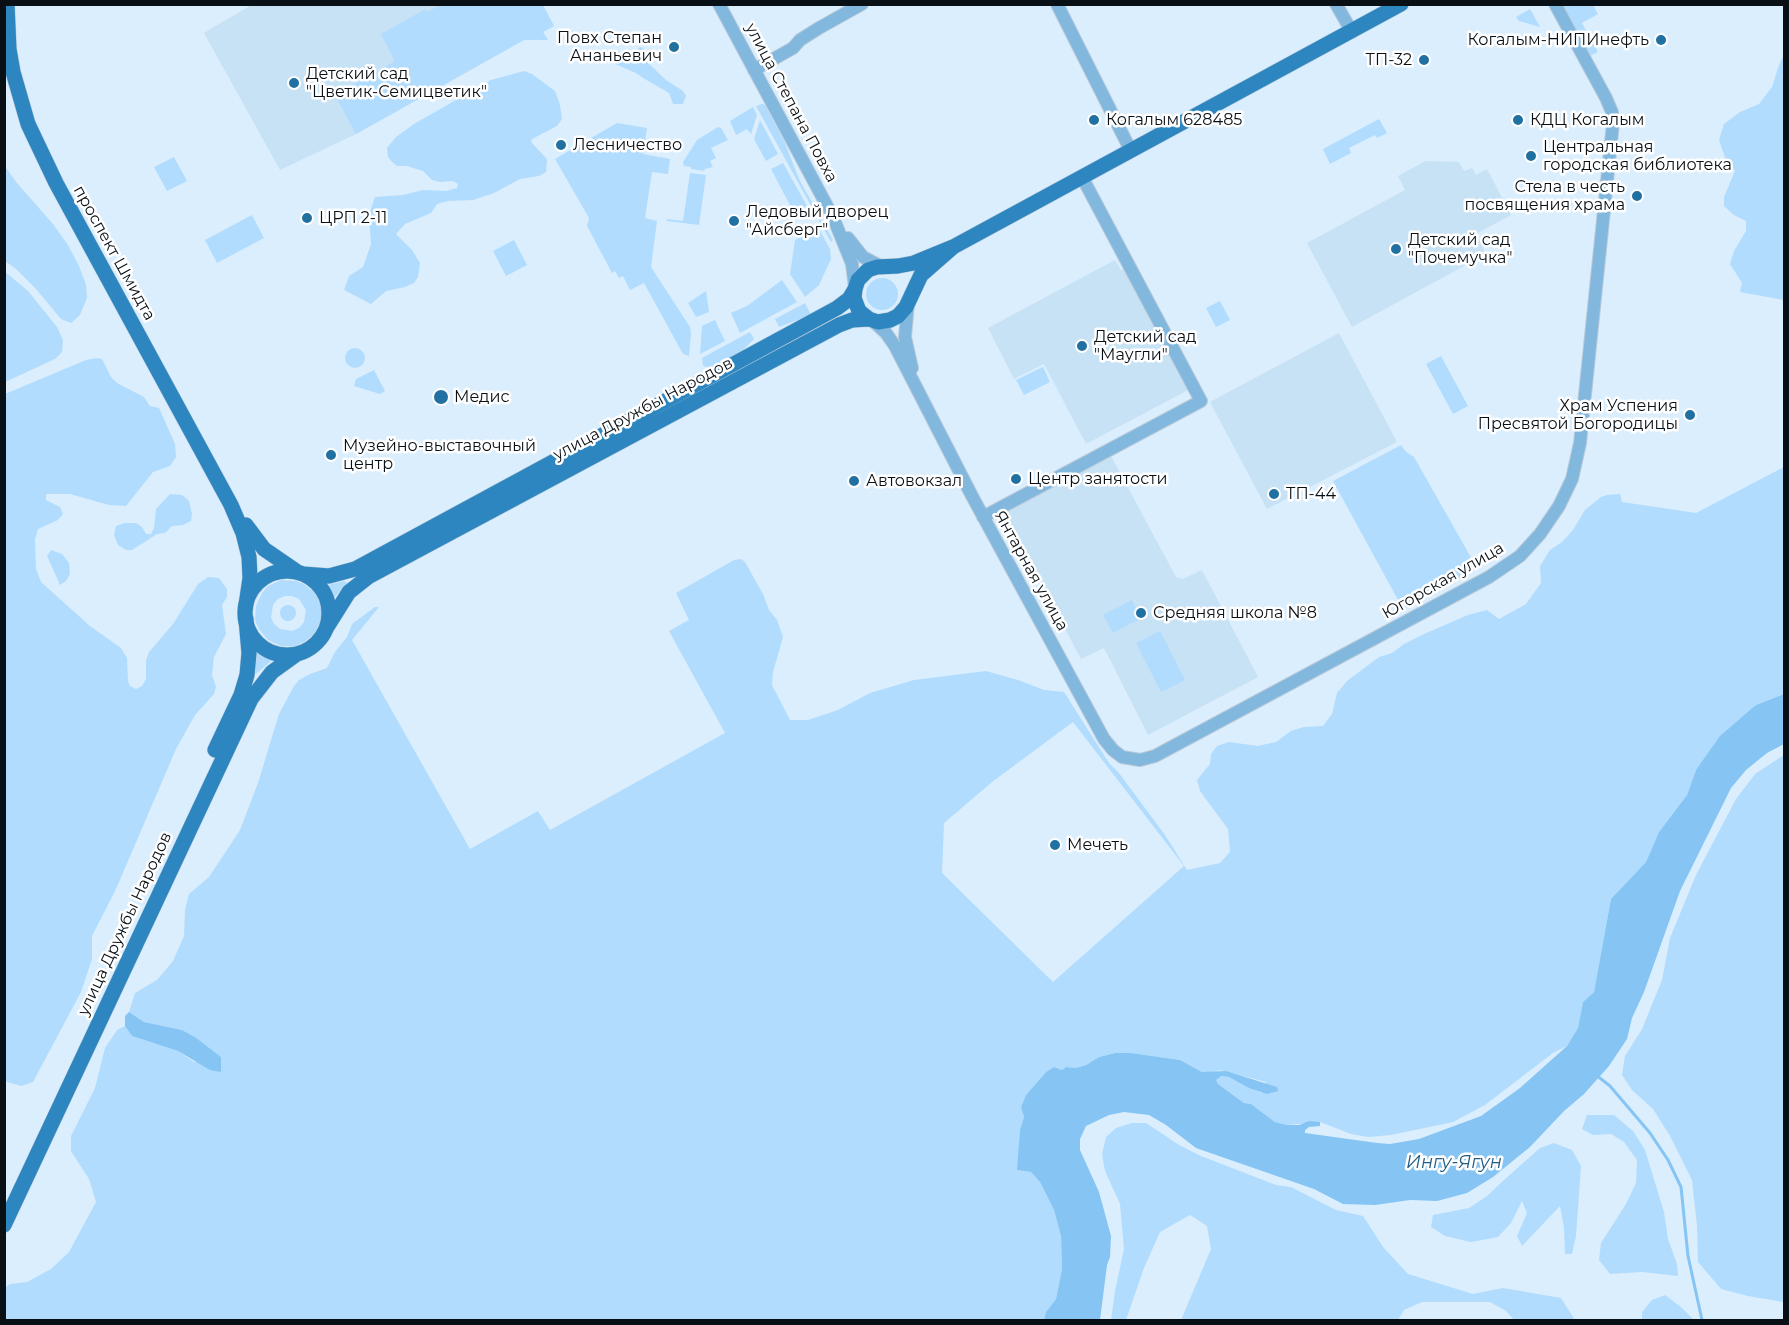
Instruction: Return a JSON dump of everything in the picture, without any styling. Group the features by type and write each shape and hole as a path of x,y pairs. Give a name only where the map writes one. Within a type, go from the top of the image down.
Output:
{"main road":[{"name":"проспект Шмидта","path":"7,4 8,38 13,72 22,106 39,149 231,505 243,533 249,557 250,578 246,612"},
{"path":"953,247 921,275 909,301 901,314 894,319 883,322 871,320 857,307 854,298 858,280 872,268 914,263 953,247 1401,4"},
{"path":"885,267 896,271 903,277 909,289 909,301"},
{"name":"улица Дружбы Народов","path":"301,573 329,576 355,568 837,308 846,302 855,289"},
{"name":"улица Дружбы Народов","path":"327,627 349,592 368,577 839,325 852,320 871,320"},
{"name":"проспект Шмидта","path":"231,505 264,549 301,573"},
{"path":"281,571 301,573 318,584 326,596 329,609 327,627 313,646 297,654 279,654 262,646 250,632 246,612 251,592 264,578 281,571"},
{"name":"улица Дружбы Народов","path":"4,1200 241,695 247,675 249,653 246,612"},
{"name":"улица Дружбы Народов","path":"4,1225 251,699 272,672 297,654"}],"street":[{"name":"улица Степана Повха","path":"719,4 833,218"},
{"path":"754,70 793,48 800,40 819,28 862,4"},
{"path":"1057,4 1131,151"},
{"path":"1336,4 1352,32"},
{"name":"Югорская улица","path":"1122,757 1140,760 1160,753 1489,577 1520,556 1540,534 1559,506 1572,479 1580,442 1613,123 1612,112 1606,98 1556,6"},
{"path":"983,517 1201,401 1082,177"},
{"path":"833,218 859,253 868,260 885,267"},
{"path":"833,218 855,273 855,289"},
{"path":"909,301 905,326 906,345 921,395"},
{"path":"871,320 890,338 921,395"},
{"name":"Янтарная улица","path":"921,395 983,517 1104,739 1122,757"}],"shaded area":[{"name":"Детский сад \"Цветик-Семицветик\"","path":"253,4 543,5 554,26 543,32 548,40 524,40 356,134 280,170 204,33"},
{"path":"441,4 543,5 554,26 543,32 548,40 524,40 356,134 335,95 395,61 381,34 426,9 428,12"},
{"path":"1562,5 1593,5 1598,14 1582,23 1598,52 1590,56"},
{"path":"1530,9 1540,27 1519,21 1516,17"},
{"path":"640,47 644,48 645,59 649,64 666,80 683,91 686,96 683,104 673,104 669,93 636,73 615,64 608,56 609,52 617,51 622,55 630,56"},
{"path":"1784,55 1784,300 1740,292 1742,283 1730,264 1734,251 1746,231 1746,221 1734,215 1724,206 1724,197 1735,171 1726,160 1719,140 1724,124 1740,112 1759,104 1772,87"},
{"path":"524,71 532,74 555,91 560,105 562,119 557,126 532,139 531,142 547,159 546,172 539,176 520,179 494,193 473,200 437,204 431,213 405,224 396,234 412,250 420,263 418,277 414,283 386,291 371,304 344,290 349,276 363,267 371,244 369,215 375,197 457,188 458,184 453,181 432,180 423,171 407,166 397,166 392,162 388,157 387,148 396,137 414,124 491,80"},
{"path":"765,105 785,143 799,179 833,240 831,242 756,106"},
{"path":"753,107 757,115 751,134 747,129 736,135 730,121"},
{"path":"1379,119 1387,133 1377,138 1375,135 1349,148 1351,153 1330,164 1323,149"},
{"path":"760,120 778,154 766,161 754,139"},
{"path":"617,123 647,128 643,154 670,159 668,174 652,172 645,218 657,221 651,267 690,327 689,356 683,354 644,283 630,290 623,276 619,278 615,271 612,273 587,226 589,218 555,159"},
{"path":"718,127 728,140 711,148 716,158 710,161 713,167 704,171 684,166 683,162 697,140"},
{"path":"174,157 187,181 167,191 154,167"},
{"name":"Детский сад \"Почемучка\"","path":"1426,161 1459,162 1464,171 1472,168 1476,175 1487,169 1511,215 1476,234 1486,254 1352,327 1307,243 1405,190 1398,176"},
{"path":"783,163 807,206 794,213 771,169"},
{"path":"4,165 53,224 79,266 86,285 87,298 80,315 71,323 61,319 36,289 5,261"},
{"path":"690,173 706,175 699,225 667,221 667,219 683,221"},
{"path":"252,215 264,238 217,263 205,240"},
{"path":"818,227 830,249 831,259 819,285 805,297 790,274 795,240"},
{"path":"514,240 527,265 506,276 493,251"},
{"name":"Детский сад \"Маугли\"","path":"1115,260 1121,270 1125,268 1190,389 1086,444 1044,364 1014,379 988,328"},
{"path":"4,271 28,291 57,327 63,340 62,352 55,359 5,382"},
{"path":"882,278 893,283 898,294 893,305 882,310 871,305 866,294 871,283"},
{"path":"782,280 797,302 740,333 731,313 747,306"},
{"path":"706,291 709,312 696,317 688,303"},
{"path":"1220,301 1230,320 1216,327 1206,308"},
{"path":"805,303 811,315 779,327 775,319"},
{"path":"715,320 725,341 700,354 702,326"},
{"path":"750,332 754,339 740,353 712,368 703,366 702,358"},
{"path":"1339,333 1397,442 1267,509 1210,402"},
{"path":"355,348 362,351 365,358 362,365 355,368 348,365 345,358 348,351"},
{"path":"1441,356 1468,406 1453,414 1426,364"},
{"path":"102,359 111,377 117,383 144,397 150,406 159,408 175,444 176,457 170,466 153,472 126,506 109,505 70,494 46,494 46,500 60,507 63,514 58,520 38,529 35,539 36,569 41,582 90,626 121,648 127,658 128,681 130,686 136,689 142,686 146,679 146,660 149,652 173,624 198,584 208,577 219,578 227,589 227,597 222,605 226,634 214,657 212,675 216,687 214,694 195,715 176,749 116,889 92,936 92,959 81,992 33,1082 21,1086 4,1081 5,394 86,360"},
{"path":"1043,367 1050,382 1024,395 1016,380"},
{"path":"374,370 385,391 380,394 354,386 356,379"},
{"path":"1401,445 1414,457 1477,568 1403,609 1333,481"},
{"name":"Средняя школа №8","path":"1110,454 1176,577 1183,579 1202,570 1258,677 1148,735 1104,648 1081,659 1003,512"},
{"path":"1784,467 1784,694 1756,705 1696,770 1687,795 1659,832 1646,862 1611,899 1594,992 1583,1002 1578,1028 1567,1046 1553,1053 1485,1105 1453,1122 1391,1135 1368,1137 1351,1134 1320,1122 1287,1125 1275,1122 1251,1104 1244,1103 1215,1080 1221,1076 1229,1077 1262,1093 1266,1082 1220,1070 1202,1072 1180,1060 1115,1053 1099,1057 1076,1068 1066,1067 1062,1070 1054,1067 1046,1072 1026,1095 1021,1107 1024,1117 1020,1130 1018,1170 1031,1172 1040,1182 1054,1210 1061,1236 1062,1269 1056,1299 1046,1312 1044,1320 5,1320 5,1288 10,1284 27,1282 51,1269 69,1252 96,1202 89,1179 71,1151 71,1136 95,1088 105,1048 117,1030 125,1026 132,1036 178,1051 194,1062 221,1057 182,1030 144,1022 129,1012 135,993 157,980 173,961 184,936 185,910 189,894 209,877 240,830 258,783 279,714 294,686 310,674 327,668 335,652 347,637 352,624 375,607 379,607 352,640 470,849 538,811 550,830 725,733 669,631 689,620 676,593 734,560 741,559 745,562 769,610 777,620 783,637 773,672 772,685 790,720 808,720 838,710 870,693 914,680 986,671 1044,690 1064,692 1109,763 1165,835 1187,870 1220,863 1230,852 1228,829 1200,791 1197,780 1210,764 1211,754 1217,746 1229,742 1258,746 1276,742 1291,731 1304,727 1323,726 1332,714 1337,693 1347,681 1379,657 1392,653 1424,634 1468,615 1487,610 1499,619 1526,604 1541,583 1540,566 1550,550 1562,542 1573,530 1585,510 1601,497 1620,494 1622,502 1696,513","holes":["1073,722 1184,866 1053,982 942,873 944,823 992,782"]},
{"path":"170,494 182,495 189,501 191,521 183,525 172,526 165,533 157,534 132,550 126,550 118,545 114,535 116,526 125,523 136,523 146,534 151,534 156,509"},
{"path":"51,550 62,554 69,563 70,574 60,585 47,556"},
{"path":"281,580 296,581 315,593 321,606 321,620 315,633 304,642 295,646 281,646 268,640 259,629 255,620 256,606 268,586","holes":["292,596 299,599 306,610 304,622 292,631 280,629 271,617 273,605 278,599"]},
{"path":"344,581 347,583 334,598 328,585"},
{"path":"1132,600 1141,618 1113,633 1103,615"},
{"path":"285,605 291,605 296,613 294,619 285,621 280,616 280,610"},
{"path":"1160,631 1185,680 1161,692 1136,643"},
{"path":"257,652 272,660 256,674 255,673"},
{"path":"1784,755 1784,1302 1721,1289 1698,1262 1692,1180 1670,1136 1653,1109 1632,1090 1622,1075 1625,1056 1642,1029 1662,980 1670,938 1696,875 1736,799 1755,774"},
{"path":"1587,1115 1614,1115 1633,1131 1645,1150 1664,1212 1668,1239 1677,1264 1678,1276 1642,1272 1610,1274 1599,1260 1601,1243 1626,1204 1636,1183 1637,1160 1624,1142 1611,1134 1593,1135 1582,1129"},
{"path":"1132,1123 1146,1123 1179,1145 1201,1156 1276,1185 1291,1187 1336,1210 1363,1216 1383,1247 1408,1274 1473,1294 1503,1288 1561,1298 1575,1320 1514,1320 1506,1311 1490,1302 1422,1302 1404,1310 1398,1320 1181,1320 1211,1249 1207,1226 1190,1215 1160,1232 1144,1268 1126,1320 1111,1320 1124,1249 1120,1204 1105,1171 1102,1154 1106,1137 1116,1128"},
{"path":"1554,1143 1572,1150 1581,1166 1576,1236 1572,1254 1565,1254 1560,1206 1522,1246 1517,1236 1527,1213 1522,1201 1511,1223 1498,1237 1471,1242 1445,1236 1431,1227 1433,1215 1469,1208 1487,1196 1540,1148"},
{"path":"1665,1295 1694,1320 1642,1320 1642,1312 1652,1300"}],"water":[{"name":"Ингу-Ягун","path":"1784,694 1784,744 1767,753 1746,770 1731,788 1680,891 1644,992 1632,1018 1627,1039 1609,1066 1584,1094 1564,1111 1530,1147 1493,1177 1467,1193 1437,1201 1410,1200 1375,1205 1343,1204 1314,1189 1196,1148 1149,1115 1124,1112 1109,1115 1086,1126 1080,1139 1080,1150 1099,1192 1111,1236 1100,1320 1044,1320 1046,1312 1056,1299 1062,1269 1061,1236 1054,1210 1040,1182 1031,1172 1017,1170 1020,1130 1024,1117 1021,1107 1026,1095 1046,1072 1054,1067 1062,1070 1066,1067 1076,1068 1099,1057 1115,1053 1180,1060 1202,1072 1226,1071 1277,1087 1278,1091 1267,1094 1249,1088 1229,1077 1221,1076 1216,1080 1218,1084 1244,1103 1251,1104 1275,1122 1299,1125 1309,1121 1320,1122 1320,1126 1309,1127 1305,1133 1377,1143 1390,1144 1419,1139 1481,1116 1520,1088 1567,1046 1578,1028 1583,1002 1594,992 1611,899 1646,862 1659,832 1687,795 1696,770 1720,736 1756,705"},
{"path":"129,1012 144,1022 182,1030 196,1038 221,1057 221,1072 210,1070 178,1051 132,1036 125,1026 125,1016"}],"waterway":[{"path":"1596,1075 1610,1086 1650,1133 1668,1160 1681,1187 1688,1256 1702,1320"}],"place":[{"name":"Когалым-НИПИнефть","path":"1661,40"},
{"name":"Повх Степан Ананьевич","path":"674,47"},
{"name":"ТП-32","path":"1424,60"},
{"name":"Детский сад \"Цветик-Семицветик\"","path":"294,83"},
{"name":"Когалым 628485","path":"1094,120"},
{"name":"КДЦ Когалым","path":"1518,120"},
{"name":"Лесничество","path":"561,145"},
{"name":"Центральная городская библиотека","path":"1531,156"},
{"name":"Стела в честь посвящения храма","path":"1637,196"},
{"name":"ЦРП 2-11","path":"307,218"},
{"name":"Ледовый дворец \"Айсберг\"","path":"734,221"},
{"name":"Детский сад \"Почемучка\"","path":"1396,249"},
{"name":"Детский сад \"Маугли\"","path":"1082,346"},
{"name":"Медис","path":"441,397"},
{"name":"Храм Успения Пресвятой Богородицы","path":"1690,415"},
{"name":"Музейно-выставочный центр","path":"331,455"},
{"name":"Центр занятости","path":"1016,479"},
{"name":"Автовокзал","path":"854,481"},
{"name":"ТП-44","path":"1274,494"},
{"name":"Средняя школа №8","path":"1141,613"},
{"name":"Мечеть","path":"1055,845"}]}
